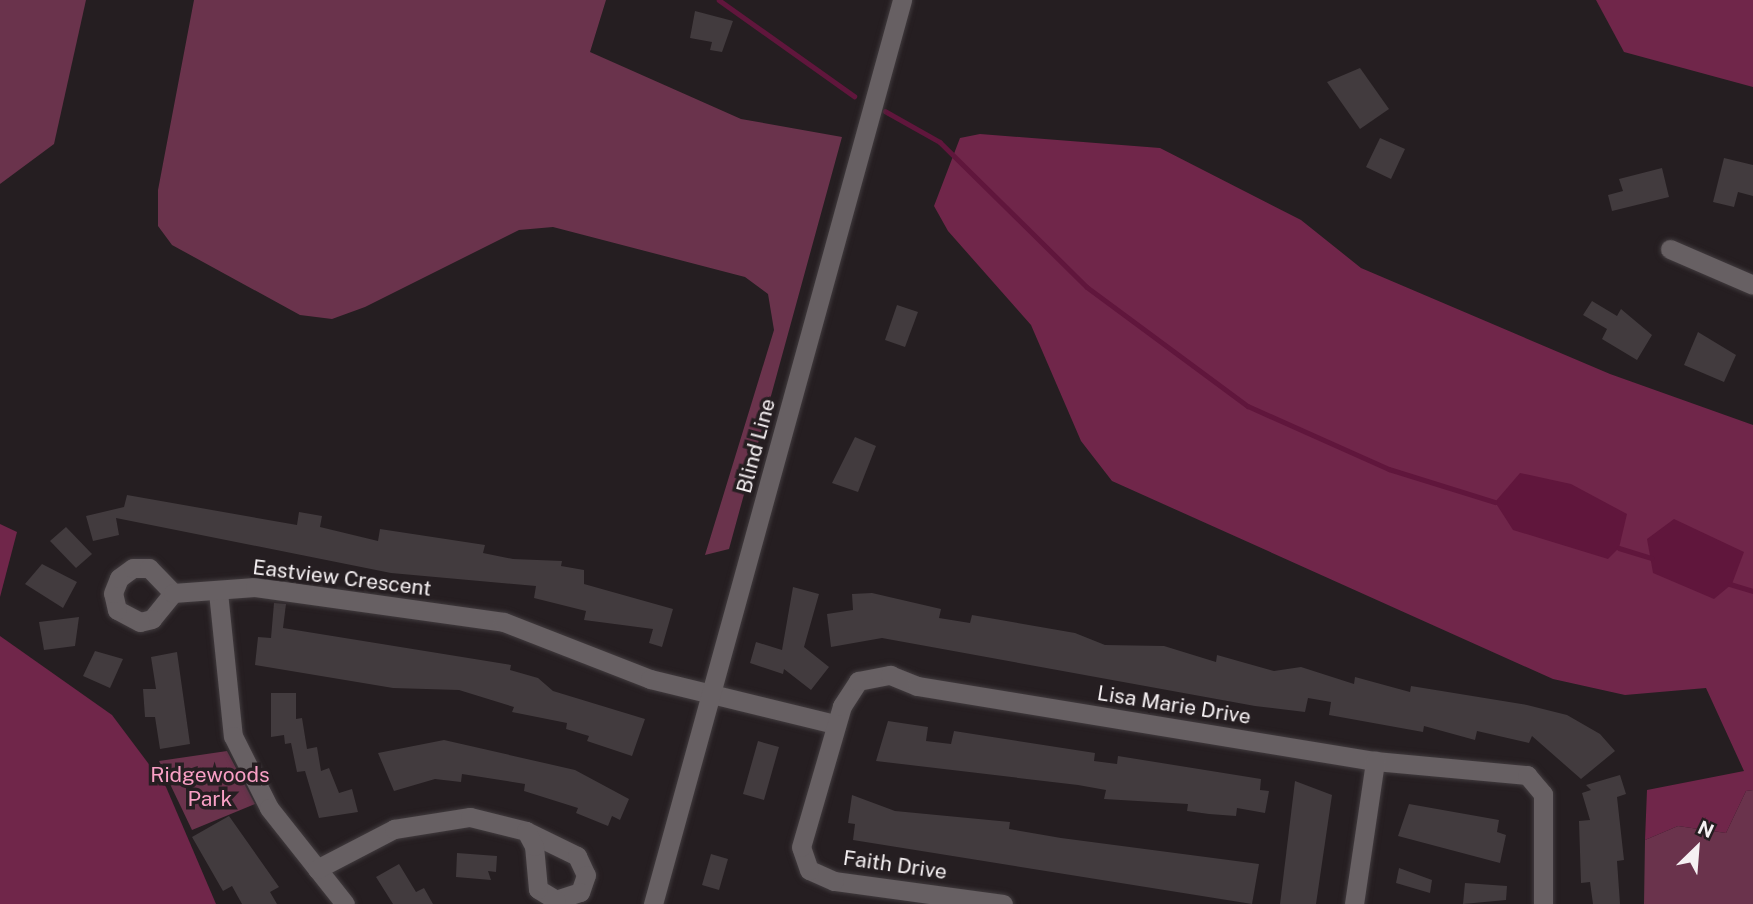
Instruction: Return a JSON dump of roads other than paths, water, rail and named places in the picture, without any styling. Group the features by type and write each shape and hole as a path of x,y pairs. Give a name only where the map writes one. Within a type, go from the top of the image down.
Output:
{"street":[{"name":"Blind Line","path":"653,904 902,0"},
{"path":"1670,249 1753,285"},
{"name":"Eastview Crescent","path":"173,593 218,592 255,587 504,622 589,660 712,694"},
{"path":"218,592 233,736 269,808 345,904"},
{"name":"Lisa Marie Drive","path":"835,724 850,688 867,677 890,675 917,686 1375,761 1533,780 1545,806 1543,904"},
{"path":"712,694 835,724"},
{"name":"Faith Drive","path":"835,724 801,847 810,870 834,881 1003,904"},
{"path":"1354,904 1375,761"},
{"path":"317,869 394,828 440,817 526,831"}],"waterway":[{"path":"719,0 854,96"},
{"path":"885,111 940,142 1087,287 1248,406 1389,469 1495,502"},
{"path":"1619,548 1651,558"},
{"path":"1730,584 1753,591"}],"park label":[{"name":"Ridgewoods Park","path":"210,787"}]}
